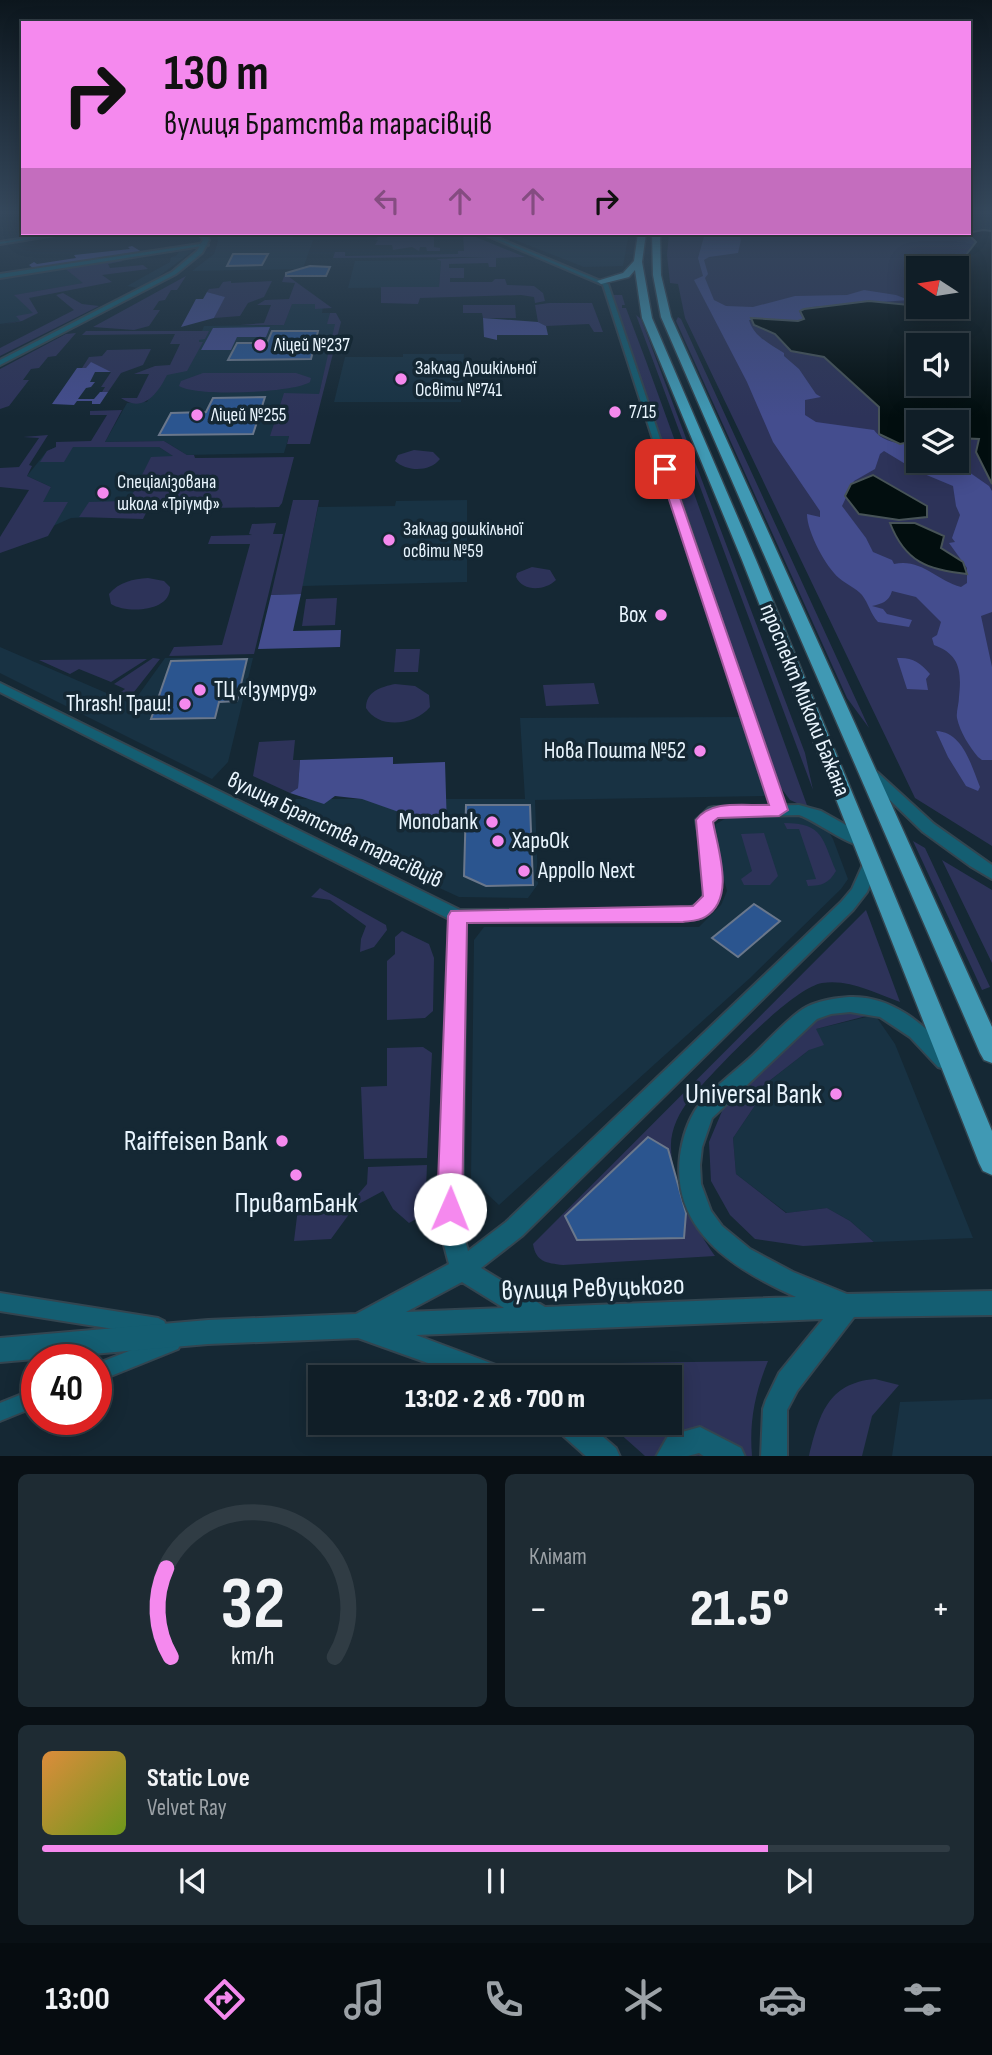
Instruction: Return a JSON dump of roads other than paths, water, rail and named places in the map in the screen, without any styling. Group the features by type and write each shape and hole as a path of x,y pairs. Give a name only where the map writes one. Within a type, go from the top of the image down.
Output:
{"highway":[{"name":"проспект Миколи Бажана","path":"641,281 647,318 863,842 992,1164"},
{"name":"проспект Миколи Бажана","path":"657,281 666,317 992,1053"}],"street":[{"path":"0,363 159,281"},
{"path":"601,281 605,284 779,810"},
{"name":"вулиця Братства тарасівців","path":"0,687 458,916 673,915 699,912 712,898 713,883 704,820 714,812 799,810 816,815 863,842"},
{"path":"866,768 898,804 924,827 992,873"},
{"path":"356,1327 463,1269 537,1210 847,906 859,892 871,864"},
{"name":"вулиця Братства тарасівців","path":"458,916 450,1230 463,1269"},
{"path":"774,1456 775,1409 788,1382 857,1306 782,1280 727,1245 707,1221 694,1197 688,1171 689,1148 695,1129 705,1112 791,1031 810,1014 829,1005 847,1003 868,1006 909,1022 925,1036 955,1073"},
{"path":"463,1269 545,1320"},
{"name":"вулиця Ревуцького","path":"0,1302 196,1333"},
{"name":"вулиця Ревуцького","path":"0,1350 196,1333 992,1303"},
{"path":"356,1327 467,1365"},
{"name":"вулиця Ревуцького","path":"112,1367 196,1333"},
{"path":"0,1412 21,1403"},
{"path":"582,1435 606,1456"},
{"path":"670,1456 677,1445 700,1440 730,1456"}],"place":[{"name":"Ліцей №237","path":"260,345"},
{"name":"Заклад Дошкільної Освіти №741","path":"401,379"},
{"name":"7/15","path":"615,412"},
{"name":"Ліцей №255","path":"197,415"},
{"name":"Спеціалізована школа «Тріумф»","path":"103,493"},
{"name":"Заклад дошкільної освіти №59","path":"389,540"},
{"name":"Box","path":"661,615"},
{"name":"ТЦ «Ізумруд»","path":"200,690"},
{"name":"Thrash! Траш!","path":"185,704"},
{"name":"Нова Пошта №52","path":"700,751"},
{"name":"Monobank","path":"492,822"},
{"name":"ХарьОк","path":"498,841"},
{"name":"Appollo Next","path":"524,871"},
{"name":"Universal Bank","path":"836,1094"},
{"name":"Raiffeisen Bank","path":"282,1141"},
{"name":"ПриватБанк","path":"296,1175"}]}
